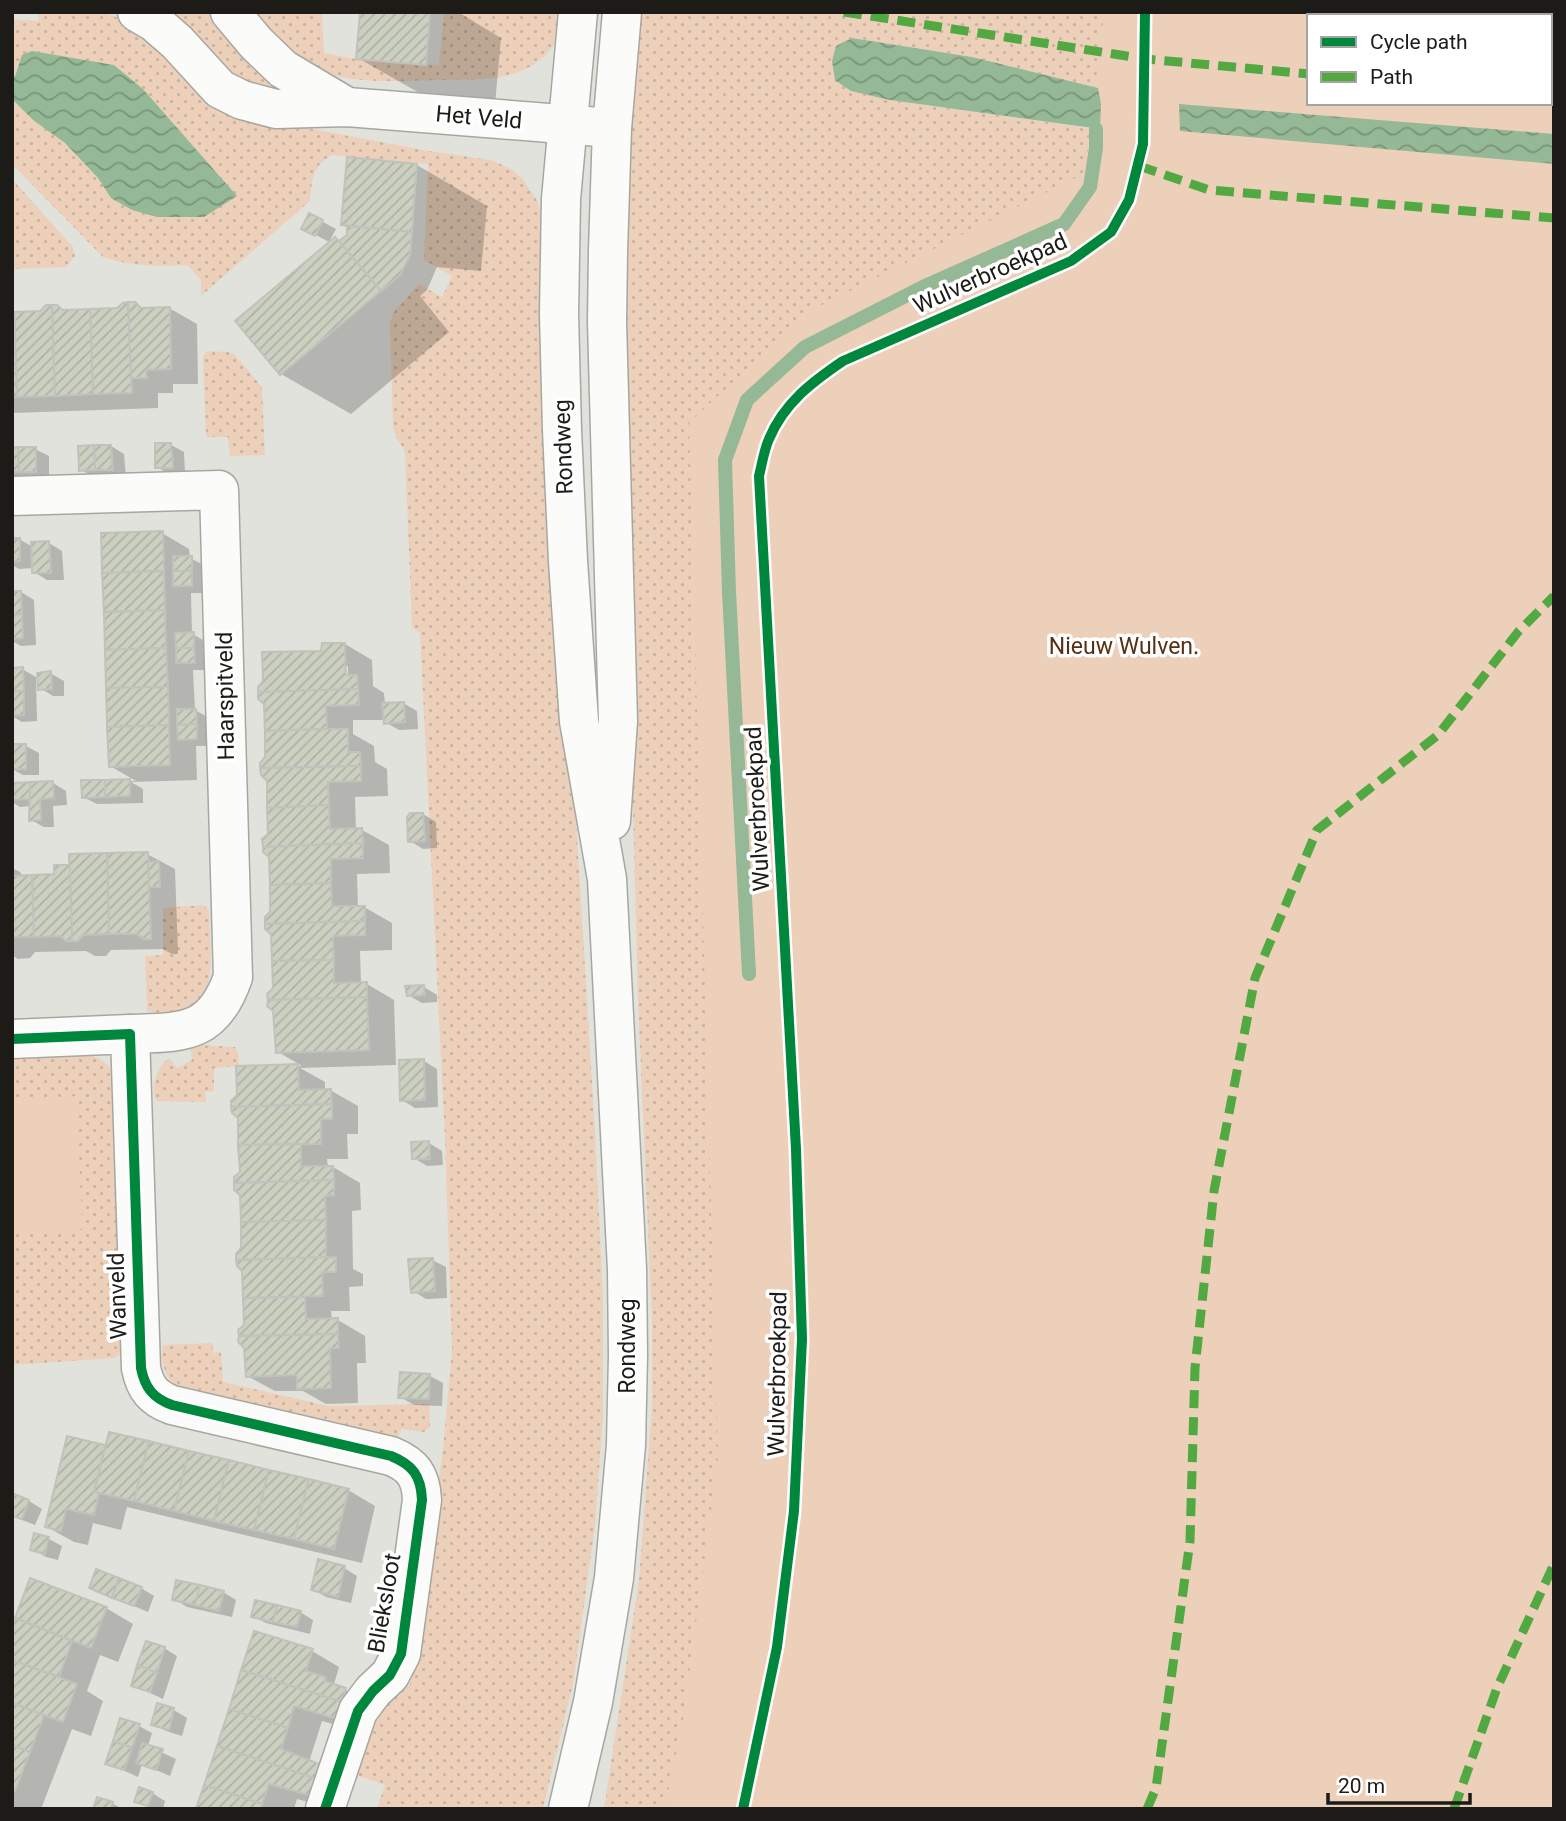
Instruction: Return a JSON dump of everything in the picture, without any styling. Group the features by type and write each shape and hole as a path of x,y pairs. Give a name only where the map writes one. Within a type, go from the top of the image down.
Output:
{"main road":[{"name":"Het Veld","path":"137,12 154,22 177,42 220,89 242,100 275,109 347,107 611,128"},
{"name":"Het Veld","path":"229,12 283,69 347,107"},
{"name":"Rondweg","path":"578,12 561,199 559,314 567,548 579,721 607,879"},
{"name":"Rondweg","path":"568,1809 593,1702 614,1578 626,1445 627,1269 607,879 618,721 607,322 611,128 622,12"},
{"name":"Haarspitveld","path":"12,496 219,490 233,977 226,998 215,1014 199,1024 180,1032 130,1034"},
{"path":"12,1039 130,1034"},
{"name":"Wanveld","path":"130,1034 141,1368 144,1382 150,1392 159,1400 172,1405 391,1456 405,1461 416,1471"},
{"name":"Blieksloot","path":"326,1809 358,1711 390,1675 401,1654 422,1500 416,1471"}],"green space":[{"path":"39,12 103,12 140,26 286,124 491,160 511,169 522,178 538,202 542,217 603,1299 603,1416 595,1526 573,1684 543,1809 377,1809 385,1785 353,1774 370,1717 410,1684 414,1669 443,1449 452,1350 445,1139 420,633 412,627 405,451 393,427 390,324 393,313 419,284 442,297 452,276 424,260 428,164 332,155 325,159 313,180 310,201 201,296 201,280 187,265 155,266 103,257 12,164 12,99 33,120 65,143 98,178 111,198 237,197 143,89 114,65 22,55 15,76 12,77 12,19 38,21"},
{"path":"166,12 215,12 275,84 275,90 234,80"},
{"path":"248,12 322,12 324,53 356,59 439,65 444,12 565,12 553,46 543,57 520,72 485,79 397,81 348,78 318,70 289,52"},
{"path":"639,12 1317,12 1307,14 1307,105 1550,105 1554,134 853,1809 604,1809 639,1580 652,1406 652,1319 638,1002 627,580 625,135","holes":["853,38 972,57 1098,88 1096,129 890,100"]},
{"name":"Nieuw Wulven.","path":"1104,12 1554,12 1554,1809 664,1809 682,1727 718,1458 689,423 808,312 1085,173"},
{"path":"12,179 73,247 75,256 66,267 12,269"},
{"path":"207,351 234,354 262,387 265,455 230,456 228,437 206,437 203,356"},
{"path":"204,905 209,910 211,950 208,985 201,998 190,1008 172,1012 147,1011 145,956 163,955 163,908"},
{"path":"190,1047 235,1047 239,1066 214,1068 214,1091 205,1092 206,1102 156,1101 154,1083 161,1067 169,1058 177,1068 192,1060"},
{"path":"82,1053 102,1061 116,1078 124,1352 114,1358 12,1365 12,1055"},
{"path":"77,1096 82,1229 12,1232 12,1099"},
{"path":"213,1343 213,1353 221,1352 223,1382 328,1406 429,1404 430,1427 424,1432 401,1429 396,1444 178,1390 164,1369 163,1345"}],"water":[{"path":"852,38 972,57 1098,88 1101,104 1100,129 890,100 851,91 835,80 832,61 836,46"},
{"path":"32,51 114,65 143,89 237,196 204,217 157,217 132,210 111,198 98,178 65,143 33,120 12,99 12,77 15,76 22,55"},
{"path":"1179,104 1554,134 1554,164 1180,131"}],"building":[{"path":"360,12 430,12 426,65 356,59"},
{"path":"347,157 417,164 412,232 341,225"},
{"path":"309,213 323,220 315,236 301,229"},
{"path":"347,226 412,232 410,255 400,275 381,291 339,241 347,235"},
{"path":"335,237 381,291 280,375 235,321"},
{"path":"128,302 132,393 93,394 90,309 117,308"},
{"path":"128,302 135,302 141,308 170,307 171,369 146,370 147,378 131,378"},
{"path":"46,305 52,305 55,396 17,397 14,312 40,311"},
{"path":"52,305 63,310 90,309 93,394 55,396"},
{"path":"14,312 17,397 12,397"},
{"path":"155,443 171,443 173,468 155,468"},
{"path":"94,445 111,445 113,470 95,470"},
{"path":"94,445 95,470 79,471 78,446"},
{"path":"18,447 19,472 12,472 12,448"},
{"path":"18,447 36,447 36,472 19,472"},
{"path":"163,531 164,571 102,573 101,533"},
{"path":"12,538 20,538 20,561 12,562"},
{"path":"49,541 51,573 32,573 31,542"},
{"path":"173,556 192,556 192,571 173,571"},
{"path":"164,571 165,610 104,612 102,573"},
{"path":"173,571 192,571 192,586 173,586"},
{"path":"12,591 21,591 22,614 12,615"},
{"path":"165,610 166,648 105,650 104,612"},
{"path":"22,614 23,638 12,639 12,615"},
{"path":"194,632 194,648 176,648 175,633"},
{"path":"322,643 345,643 346,675 357,675 358,689 258,692 263,681 262,652 321,651"},
{"path":"166,648 168,687 106,688 105,650"},
{"path":"176,648 194,648 195,663 176,663"},
{"path":"23,667 24,691 12,692 12,668"},
{"path":"51,671 52,689 38,690 37,673"},
{"path":"168,687 169,725 107,727 106,688"},
{"path":"358,689 359,705 326,706 327,729 265,731 264,704 258,699 258,692"},
{"path":"24,691 24,715 12,715 12,692"},
{"path":"404,702 405,722 384,724 382,703"},
{"path":"177,709 196,709 197,724 177,725"},
{"path":"197,724 197,739 178,740 177,725"},
{"path":"169,725 170,765 109,767 107,727"},
{"path":"348,729 348,752 360,752 361,766 260,768 265,757 265,731"},
{"path":"12,744 26,744 26,769 12,769"},
{"path":"361,766 361,781 328,782 329,805 267,808 267,781 261,775 260,768"},
{"path":"130,779 130,796 105,797 105,780"},
{"path":"81,780 105,780 105,797 82,798"},
{"path":"53,781 54,798 40,799 41,820 29,821 30,782"},
{"path":"30,782 30,799 12,800 12,783"},
{"path":"329,805 330,829 362,828 363,843 263,847 262,839 268,834 267,808"},
{"path":"410,813 423,813 425,841 408,842 407,817"},
{"path":"363,843 363,858 331,859 331,883 270,885 269,857 263,852 263,847"},
{"path":"148,852 151,939 143,939 137,934 109,934 107,853"},
{"path":"107,853 109,934 83,935 78,941 72,941 69,854"},
{"path":"159,861 160,887 149,887 148,862"},
{"path":"54,865 70,865 72,941 66,941 61,936 34,937 32,875 54,874"},
{"path":"32,875 34,937 12,937 12,876"},
{"path":"331,883 332,906 365,906 365,921 265,924 265,917 270,912 270,885"},
{"path":"365,921 365,935 333,936 334,960 272,961 271,934 265,929 265,924"},
{"path":"334,960 334,983 367,982 367,997 268,1000 267,994 273,988 272,961"},
{"path":"424,985 425,995 407,996 405,986"},
{"path":"367,997 369,1050 276,1053 273,1011 267,1006 268,1000"},
{"path":"424,1059 425,1100 400,1101 399,1060"},
{"path":"298,1064 299,1090 331,1089 332,1104 231,1107 231,1101 237,1095 236,1066"},
{"path":"332,1104 332,1119 321,1119 321,1144 238,1145 238,1118 232,1113 231,1107"},
{"path":"429,1141 430,1159 412,1159 411,1142"},
{"path":"301,1144 301,1166 333,1166 334,1180 234,1183 234,1177 240,1172 238,1145"},
{"path":"334,1180 334,1195 325,1196 326,1220 241,1222 240,1195 234,1190 234,1183"},
{"path":"326,1220 326,1257 236,1260 236,1254 241,1248 241,1222"},
{"path":"336,1257 336,1272 322,1272 323,1296 243,1298 242,1271 236,1260"},
{"path":"433,1258 435,1291 411,1293 408,1259"},
{"path":"305,1297 306,1319 338,1318 338,1334 239,1336 238,1330 244,1325 243,1298"},
{"path":"338,1334 339,1348 330,1348 331,1388 297,1389 297,1375 246,1377 244,1348 238,1342 239,1336"},
{"path":"400,1372 430,1374 429,1399 398,1398"},
{"path":"109,1432 149,1441 134,1501 94,1492"},
{"path":"67,1436 105,1445 94,1492 99,1493 94,1515 66,1509 61,1531 45,1527"},
{"path":"149,1441 189,1451 174,1511 134,1501"},
{"path":"189,1451 229,1460 214,1521 174,1511"},
{"path":"229,1460 269,1470 254,1530 214,1521"},
{"path":"269,1470 309,1479 294,1539 254,1530"},
{"path":"309,1479 349,1489 334,1549 294,1539"},
{"path":"12,1493 29,1500 22,1519 12,1516"},
{"path":"34,1533 49,1537 45,1554 30,1550"},
{"path":"318,1559 345,1566 338,1597 311,1590"},
{"path":"96,1569 119,1578 112,1598 89,1588"},
{"path":"30,1578 107,1607 91,1648 15,1618"},
{"path":"119,1578 142,1587 134,1606 112,1598"},
{"path":"176,1580 200,1585 195,1605 172,1600"},
{"path":"200,1585 224,1591 219,1611 195,1605"},
{"path":"255,1600 277,1605 273,1622 251,1617"},
{"path":"277,1605 301,1611 297,1627 273,1622"},
{"path":"15,1618 72,1641 59,1677 12,1660 12,1625"},
{"path":"254,1631 313,1649 306,1671 326,1677 325,1681 346,1688 342,1702 241,1670"},
{"path":"146,1641 165,1647 157,1673 137,1665"},
{"path":"12,1660 77,1684 63,1722 12,1703"},
{"path":"137,1665 157,1673 150,1692 131,1686"},
{"path":"241,1670 342,1702 337,1719 294,1706 288,1728 229,1709"},
{"path":"12,1703 44,1715 30,1752 12,1745"},
{"path":"157,1703 174,1708 169,1730 151,1725"},
{"path":"229,1709 288,1728 281,1749 322,1765 317,1779 217,1746"},
{"path":"120,1718 140,1724 132,1748 113,1741"},
{"path":"113,1741 132,1748 124,1770 105,1764"},
{"path":"142,1743 163,1749 156,1770 136,1763"},
{"path":"12,1745 30,1752 15,1791 12,1790"},
{"path":"217,1746 317,1779 312,1796 269,1784 262,1804 204,1785"},
{"path":"204,1785 262,1804 261,1809 196,1809"},
{"path":"139,1787 153,1792 148,1806 134,1802"},
{"path":"97,1797 113,1802 111,1809 93,1809"}],"waterway":[{"path":"749,974 729,592 725,460 747,400 805,347 923,287 1064,224 1090,187 1096,129"}],"marked path":[{"path":"844,12 1146,59 1307,74"},
{"path":"1139,166 1209,190 1554,218"},
{"path":"1147,1809 1156,1788 1190,1541 1195,1368 1214,1191 1255,978 1317,830 1438,735 1518,632 1554,596"},
{"path":"1454,1809 1497,1688 1554,1564"}],"cycle path":[{"name":"Wulverbroekpad","path":"743,1809 777,1647 794,1511 802,1339 796,1149 759,476 767,443 791,404 810,385 843,361 1071,261 1111,232 1129,200 1143,144 1145,12"},
{"path":"12,1039 130,1034 141,1368 151,1391 172,1405 391,1456 405,1463 418,1478 422,1500 401,1654 390,1675 358,1711 325,1809"}]}
